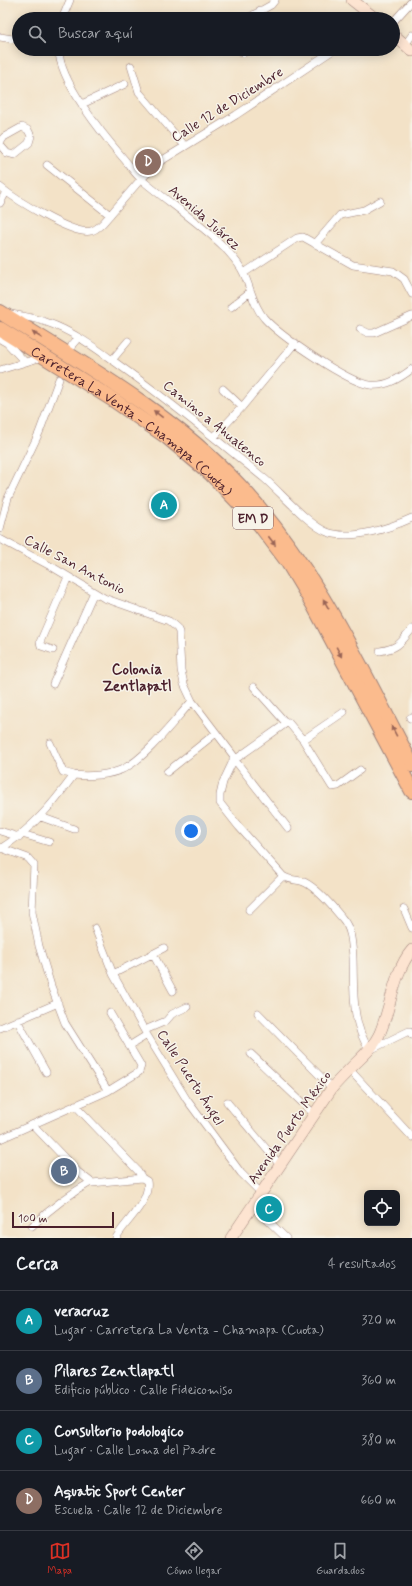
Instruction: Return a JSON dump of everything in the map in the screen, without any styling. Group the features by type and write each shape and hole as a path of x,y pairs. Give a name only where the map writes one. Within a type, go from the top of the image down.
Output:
{"highway":[{"name":"Carretera La Venta - Chamapa (Cuota)","path":"0,312 149,407 199,447 248,495 282,536 322,596 412,765"},
{"name":"Carretera La Venta - Chamapa (Cuota)","path":"0,329 112,399 168,437 210,473 260,525 286,561 314,606 412,791"}],"main road":[{"path":"352,0 365,12"},
{"path":"400,41 408,48"},
{"name":"Avenida Puerto México","path":"231,1238 332,1088 349,1069 370,1050 379,1035 403,963 412,950"}],"street":[{"path":"65,12 70,0"},
{"path":"257,12 271,5 275,0"},
{"path":"400,14 412,1"},
{"path":"408,48 412,35"},
{"path":"0,37 12,40"},
{"name":"Avenida Juárez","path":"60,56 62,67 82,104 109,141 141,179 198,224 224,247 244,273 250,292 264,318 295,343 334,369 357,382 371,385 387,383 398,379 412,369"},
{"name":"Calle 12 de Diciembre","path":"3,189 36,210 71,229 90,231 97,228 141,179 161,161 236,115 324,56"},
{"path":"131,66 139,92 185,146"},
{"path":"82,104 125,84"},
{"path":"47,165 110,215"},
{"path":"0,202 3,189"},
{"path":"315,244 340,215 364,210 380,201"},
{"path":"244,273 297,238 306,238 353,265 393,271 404,279 412,294"},
{"path":"231,307 250,292"},
{"name":"Camino a Ahuatenco","path":"0,312 48,322 78,338 112,360 156,391 214,437 309,519 327,532 338,535 365,532 389,528 412,518"},
{"path":"360,329 368,333 374,333 412,316"},
{"path":"69,349 78,338"},
{"path":"0,339 7,343 25,362"},
{"path":"112,360 128,341"},
{"path":"214,437 242,407 295,343"},
{"path":"0,370 39,358"},
{"path":"0,529 8,498 39,433 59,379"},
{"path":"223,389 242,407"},
{"name":"Calle San Antonio","path":"0,539 104,598 169,621 177,628 180,636 180,670 184,684 192,701 230,749 233,761"},
{"path":"53,650 42,646 40,642 68,577"},
{"path":"53,684 94,592"},
{"path":"380,651 392,649 412,629"},
{"path":"254,686 286,723 290,723 303,740 332,787 338,786 360,770"},
{"path":"50,743 61,769 66,773 74,775 93,775 122,769 147,750 192,701"},
{"path":"303,740 344,712"},
{"path":"286,723 233,761 223,782 220,803 239,827 288,880 304,882 343,918 352,941 357,1020 363,1041 370,1050 409,1031 412,1035"},
{"path":"168,772 216,732"},
{"path":"233,761 238,764 288,828"},
{"path":"0,849 21,836 41,817 74,775"},
{"path":"41,817 74,829"},
{"path":"0,831 48,842"},
{"path":"0,849 28,858 34,865 32,912 44,963 65,1023 108,1092"},
{"path":"249,910 284,876"},
{"path":"404,909 412,928"},
{"name":"Calle Puerto Ángel","path":"95,928 146,1033 187,1100 241,1173 261,1193"},
{"path":"116,972 164,948"},
{"path":"153,954 173,991"},
{"path":"0,1028 58,1003"},
{"path":"129,1046 146,1033 166,1021 172,1014 187,1007"},
{"path":"0,1139 75,1105 108,1092 135,1075 140,1068 140,1064 110,1013"},
{"path":"258,1013 332,1088"},
{"path":"17,1020 46,1072"},
{"path":"250,1054 314,1114"},
{"path":"349,1069 412,1137"},
{"path":"227,1102 280,1165"},
{"path":"75,1105 138,1171 142,1178"},
{"path":"33,1125 78,1172 91,1182"},
{"path":"32,1226 65,1198 91,1182 142,1178 148,1181 146,1195 116,1238"},
{"path":"253,1206 286,1238"}],"place":[{"name":"Aquatic Sport Center","path":"148,162"},
{"name":"veracruz","path":"164,505"},
{"name":"Pilares Zentlapatl","path":"64,1171"},
{"name":"Consultorio podologico","path":"269,1209"}],"district":[{"name":"Colonia Zentlapatl","path":"137,678"}]}
